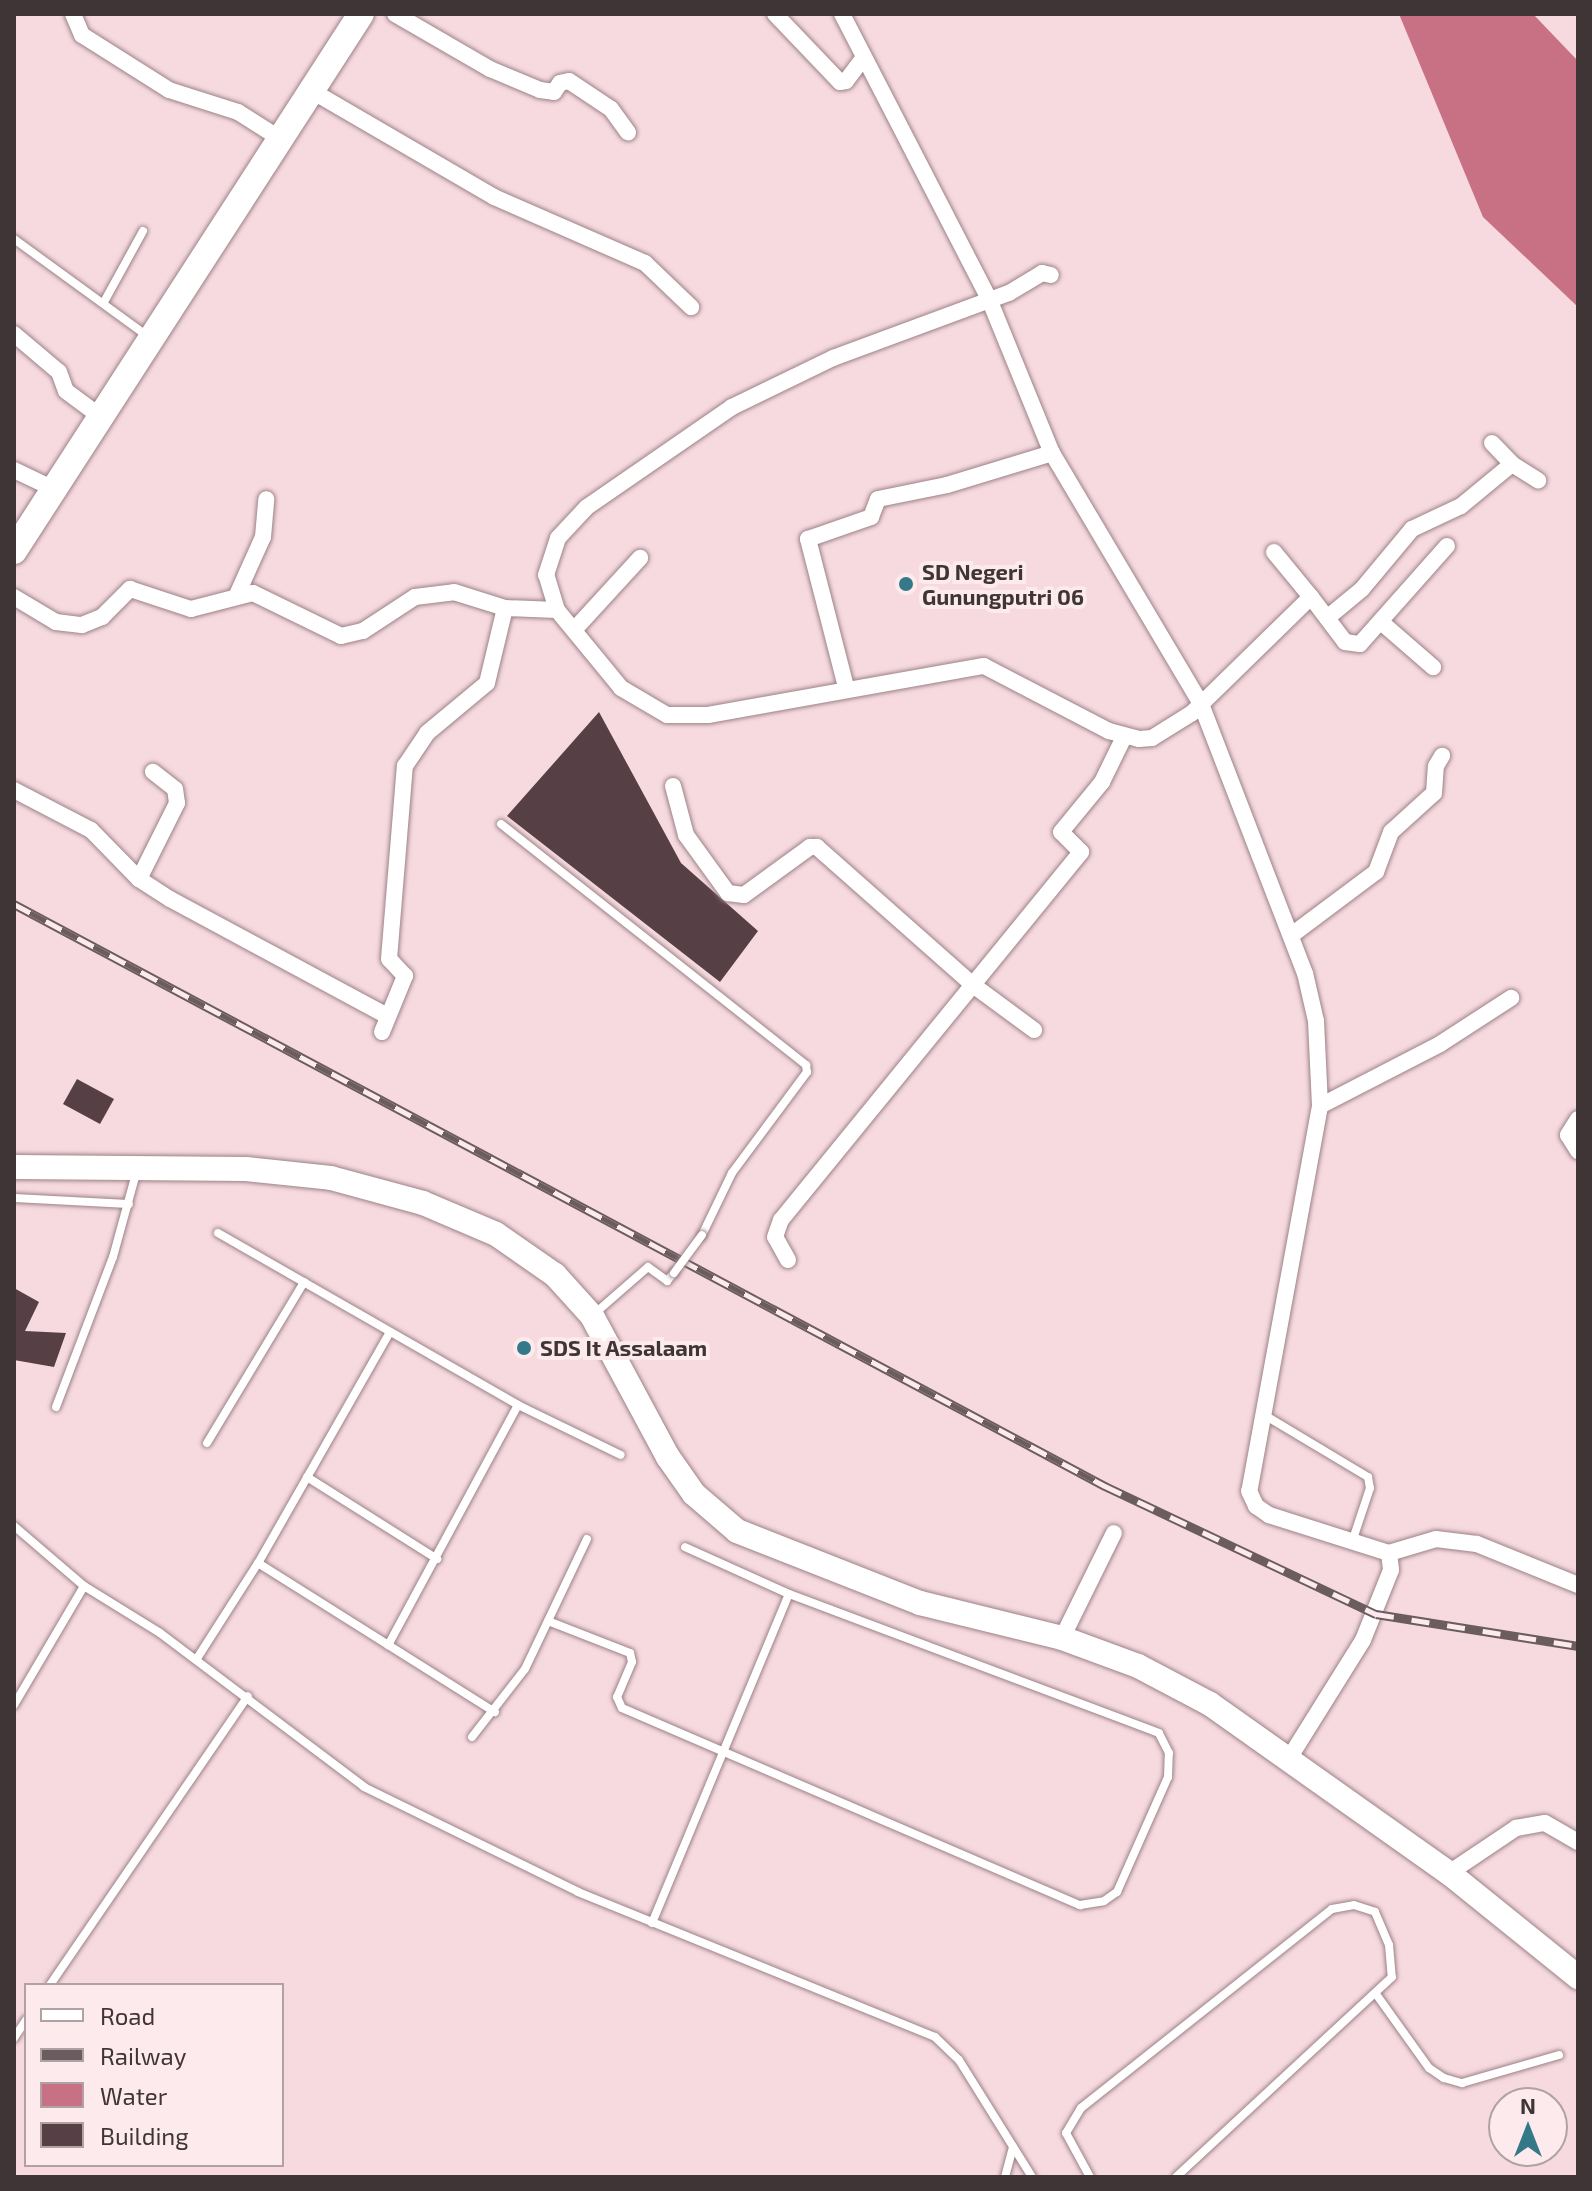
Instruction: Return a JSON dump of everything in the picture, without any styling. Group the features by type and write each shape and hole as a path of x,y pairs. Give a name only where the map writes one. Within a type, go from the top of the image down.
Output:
{"main road":[{"path":"14,551 361,14"}],"street":[{"path":"73,14 82,35 169,90 229,108 279,138"},
{"path":"395,14 490,69 540,90 554,92 563,81 569,81 611,109 628,132"},
{"path":"775,14 840,82 846,81 864,57"},
{"path":"842,14 989,299 1052,453 1201,704 1293,934 1316,1021 1320,1106 1266,1416 1250,1480 1256,1506 1351,1544 1389,1553 1436,1539 1477,1544 1578,1585"},
{"path":"312,91 494,197 645,263 691,307"},
{"path":"1051,275 1042,273 989,299 764,389 587,507 558,538 549,557 546,575 557,610 634,700 667,715 708,715 846,687 984,666 1124,737 1152,738 1201,704 1311,597"},
{"path":"14,334 59,372 66,391 101,417"},
{"path":"1492,443 1512,464 1538,480"},
{"path":"846,687 808,539 871,517 878,499 947,485 1052,453"},
{"path":"1327,618 1362,589 1412,529 1461,506 1512,464"},
{"path":"14,470 54,489"},
{"path":"236,597 260,545 266,499"},
{"path":"1274,552 1351,646 1381,622 1447,546"},
{"path":"574,630 640,558"},
{"path":"14,597 56,622 82,625 102,617 134,588 170,606 191,609 258,594 341,636 363,631 426,593 454,592 505,608 557,610"},
{"path":"14,790 91,830 139,879 385,1024 405,976 389,959 405,766 427,733 487,683 505,608"},
{"path":"1381,622 1433,667"},
{"path":"788,1260 775,1237 781,1220 1081,852 1061,832 1102,782 1124,737"},
{"path":"1293,934 1376,872 1391,832 1434,793 1436,766 1442,756"},
{"path":"139,879 177,803 175,789 153,772"},
{"path":"673,786 686,835 728,893 744,895 810,847 817,847 973,985 1034,1030"},
{"path":"1320,1106 1440,1044 1511,998"},
{"path":"1578,1119 1568,1135 1578,1151"},
{"path":"14,1167 137,1166 282,1172 344,1181 423,1203 524,1252 555,1275 592,1316 668,1457 694,1494 737,1531 920,1603 1062,1638 1138,1666 1210,1704 1449,1873 1578,1977"},
{"path":"1062,1638 1114,1533"},
{"path":"1288,1760 1376,1614 1390,1579 1389,1553"},
{"path":"1449,1873 1516,1828 1545,1823 1578,1842"}],"lane":[{"path":"104,302 143,231"},
{"path":"14,239 151,339"},
{"path":"501,824 806,1065 807,1072 732,1173 702,1235 674,1273 667,1281 648,1267 592,1316"},
{"path":"56,1407 129,1204 137,1166"},
{"path":"14,1198 129,1204"},
{"path":"218,1233 518,1405 621,1455"},
{"path":"207,1443 304,1282"},
{"path":"196,1660 258,1563 390,1332"},
{"path":"388,1645 518,1405"},
{"path":"1266,1416 1368,1477 1370,1488 1351,1544"},
{"path":"307,1477 437,1559"},
{"path":"14,1526 84,1586 248,1696 364,1787 652,1923 935,2037 959,2060 1032,2177"},
{"path":"472,1737 495,1712 525,1669 587,1539"},
{"path":"548,1621 630,1653 632,1662 618,1693 622,1708 1080,1905 1104,1901 1127,1878 1168,1777 1169,1753 1159,1733 789,1594 685,1547"},
{"path":"258,1563 495,1712"},
{"path":"14,1705 84,1586"},
{"path":"652,1923 789,1594"},
{"path":"51,1983 248,1696"},
{"path":"1090,2177 1066,2133 1081,2108 1332,1909 1354,1905 1375,1912 1394,1963 1392,1977 1176,2177"},
{"path":"1376,1994 1429,2068 1444,2078 1462,2083 1559,2055"},
{"path":"1005,2177 1013,2147"}],"water":[{"path":"1399,14 1533,14 1578,61 1578,307 1483,217"}],"building":[{"path":"599,712 681,863 758,931 720,982 507,816"},
{"path":"77,1079 114,1099 100,1124 63,1104"},
{"path":"14,1288 39,1302 25,1331 66,1333 54,1367 14,1360"}],"railway":[{"path":"14,904 1105,1486 1376,1614 1578,1646"}],"place":[{"name":"SD Negeri Gunungputri 06","path":"906,584"},
{"name":"SDS It Assalaam","path":"524,1348"}]}
